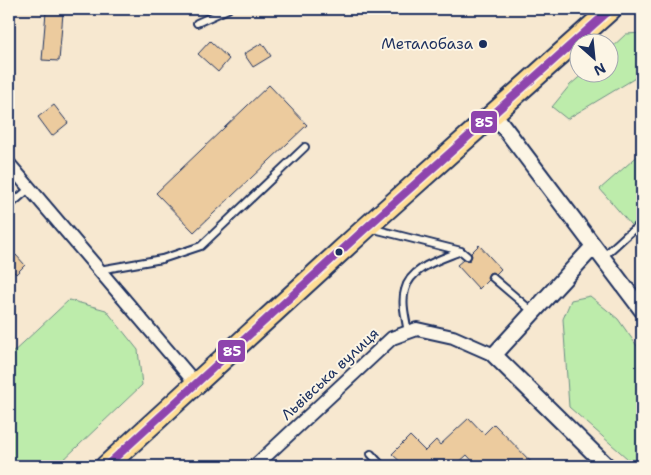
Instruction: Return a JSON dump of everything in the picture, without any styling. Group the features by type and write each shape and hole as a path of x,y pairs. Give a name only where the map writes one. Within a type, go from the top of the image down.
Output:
{"highway":[{"path":"106,466 367,227 494,114 604,11"}],"street":[{"path":"494,114 642,310"},
{"path":"9,164 196,384"},
{"path":"598,253 533,312 494,355 607,466"},
{"name":"Львівська вулиця","path":"255,466 392,338 417,329 453,337 494,355"}],"lane":[{"path":"197,23 228,9"},
{"path":"99,270 162,259 201,246 304,147"},
{"path":"9,206 30,188"},
{"path":"598,253 642,223"},
{"path":"367,227 461,251 467,256"},
{"path":"408,333 404,304 405,289 414,274 431,264 461,251"},
{"path":"492,277 533,312"},
{"path":"371,454 382,466"}],"green space":[{"path":"642,33 642,74 567,119 552,107 574,82 618,82 618,42 626,34"},
{"path":"642,152 642,238 600,189"},
{"path":"590,296 618,319 642,353 642,466 636,466 569,407 563,319 571,300"},
{"path":"69,300 106,310 138,350 142,385 57,466 9,466 9,356"}],"building":[{"path":"46,12 63,13 59,61 42,60"},
{"path":"210,41 229,59 218,72 198,54"},
{"path":"262,43 271,56 253,67 244,54"},
{"path":"269,85 307,125 194,232 156,193"},
{"path":"54,105 68,123 52,136 38,117"},
{"path":"479,245 501,269 496,274 489,273 488,280 479,289 457,265 463,260 470,260 471,253"},
{"path":"16,255 25,265 16,274 9,266 9,262"},
{"path":"469,418 484,434 494,424 535,466 477,466 467,455 457,464 453,460 446,466 405,466 392,454 410,436 425,451 436,440 440,445"}],"transit line":[{"name":"85","path":"106,466 367,227 611,9"}],"place":[{"name":"Металобаза","path":"483,44"}]}
